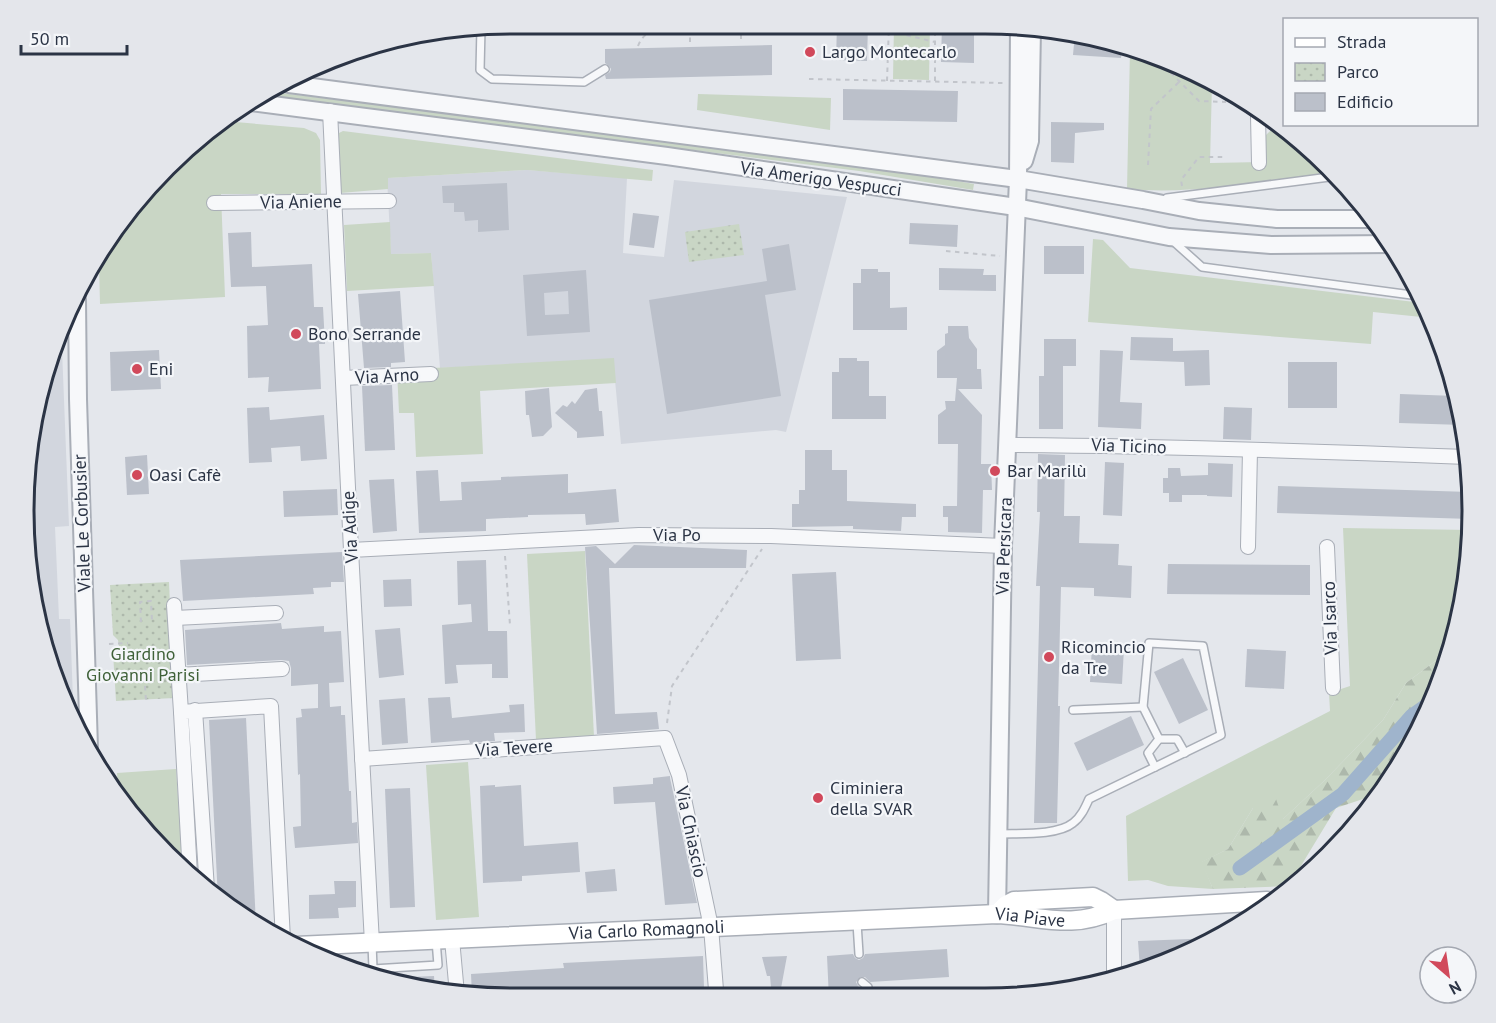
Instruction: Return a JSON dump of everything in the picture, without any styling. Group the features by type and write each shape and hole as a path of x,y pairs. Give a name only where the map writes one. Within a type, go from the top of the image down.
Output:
{"main road":[{"name":"Via Piave","path":"997,914 1014,901 1093,897 1114,910 1259,901"},
{"name":"Via Carlo Romagnoli","path":"315,945 997,914"}],"street":[{"path":"1018,179 1019,36"},
{"path":"1018,179 1030,141 1032,38"},
{"name":"Via Amerigo Vespucci","path":"299,85 1018,179 1230,215 1277,219 1361,219"},
{"name":"Via Amerigo Vespucci","path":"264,104 656,154 1016,207 1168,237 1271,245 1380,244"},
{"name":"Via Adige","path":"330,111 372,943"},
{"path":"1258,121 1259,163"},
{"name":"Via Persicara","path":"997,914 1003,546 1018,179"},
{"name":"Via Aniene","path":"214,203 389,201"},
{"name":"Viale Le Corbusier","path":"77,316 88,731"},
{"name":"Via Arno","path":"343,378 431,374"},
{"name":"Via Ticino","path":"1008,444 1458,457"},
{"path":"1248,547 1250,450"},
{"name":"Via Po","path":"351,550 639,535 771,536 1003,546"},
{"name":"Via Isarco","path":"1328,547 1333,688"},
{"path":"206,877 188,711 178,675 174,612 276,613"},
{"path":"178,675 282,669"},
{"path":"188,711 271,706 283,930"},
{"path":"188,711 190,863"},
{"name":"Via Tevere","path":"362,759 665,738"},
{"name":"Via Chiascio","path":"665,738 679,775 711,927 716,988"},
{"path":"1114,910 1114,970"},
{"path":"444,939 455,985"}],"lane":[{"path":"481,36 480,70 492,79 584,82 605,69"},
{"path":"1143,200 1184,197 1325,178"},
{"path":"1168,237 1202,267 1409,295"},
{"path":"998,834 1059,830 1073,824 1089,799 1221,735 1203,646 1149,643 1143,707 1159,739"},
{"path":"1073,710 1143,707"},
{"path":"1155,767 1148,753 1159,739"},
{"path":"1159,739 1177,739 1185,753"},
{"path":"856,920 860,954"},
{"path":"377,969 438,965 444,939"},
{"path":"372,943 373,967"},
{"path":"862,982 868,988"}],"path":[{"path":"638,46 641,37 646,34"},
{"path":"690,34 690,42"},
{"path":"741,34 741,39"},
{"path":"887,81 889,34"},
{"path":"902,34 935,42"},
{"path":"935,34 935,81"},
{"path":"1170,72 1199,101 1226,102"},
{"path":"809,79 1019,83"},
{"path":"1148,165 1151,109 1179,82"},
{"path":"1184,197 1181,180 1199,157 1224,157"},
{"path":"946,251 1014,257"},
{"path":"665,738 672,686 771,536"},
{"path":"504,542 510,625"},
{"path":"141,622 140,602 151,601 152,621"},
{"path":"109,644 128,643"},
{"path":"145,686 146,701"}],"shaded area":[{"path":"527,170 627,178 623,253 664,257 674,180 847,197 786,432 776,430 621,444 613,359 440,368 431,253 391,254 387,178"},
{"path":"62,352 69,526 55,527 59,619 70,619 73,698 60,665 44,605 34,512 44,418"}],"green space":[{"path":"894,34 930,34 929,80 893,79"},
{"path":"1130,58 1167,71 1212,92 1210,163 1263,162 1263,138 1271,130 1322,174 1205,189 1127,189"},
{"path":"283,93 859,164 974,184 973,190 859,171 274,97"},
{"path":"698,94 831,98 830,130 697,110"},
{"path":"236,122 304,128 316,133 320,140 321,194 221,194 225,297 100,304 99,271 115,246 133,221 174,174 221,133"},
{"path":"343,131 653,170 652,181 527,170 388,178 388,189 340,193 337,137"},
{"path":"390,222 391,254 431,253 434,286 347,291 344,225"},
{"path":"739,224 744,255 689,262 685,232"},
{"path":"1093,239 1103,240 1130,268 1412,302 1419,317 1373,312 1371,344 1088,322"},
{"path":"614,358 616,383 480,391 483,454 416,457 414,413 399,413 397,370"},
{"path":"1343,528 1461,530 1452,605 1438,659 1406,683 1383,720 1325,780 1282,820 1253,808 1228,849 1202,862 1213,889 1168,886 1148,880 1128,881 1126,816 1330,711 1329,693 1350,686"},
{"path":"585,551 594,737 536,740 527,554"},
{"name":"Giardino Giovanni Parisi","path":"169,582 174,698 116,701 113,653 119,646 118,640 113,635 110,585"},
{"path":"1438,659 1412,722 1381,777 1366,798 1336,808 1298,871 1279,886 1213,889 1201,862 1228,849 1253,808 1276,799 1283,819 1325,780 1383,720 1406,683"},
{"path":"468,762 479,917 436,920 426,765"},
{"path":"176,769 182,856 133,802 117,780 117,773"}],"building":[{"path":"837,34 868,34 867,61 836,60"},
{"path":"942,34 974,34 974,63 941,62"},
{"path":"1074,43 1121,55 1121,58 1073,55"},
{"path":"772,45 772,75 606,79 605,75 611,69 605,63 605,49"},
{"path":"843,89 958,91 957,122 843,120"},
{"path":"1051,122 1104,123 1104,130 1075,133 1074,163 1051,162"},
{"path":"507,183 509,230 478,232 478,220 465,221 464,212 454,212 454,203 443,203 442,186"},
{"path":"633,213 659,216 654,248 629,245"},
{"path":"910,223 958,225 957,247 909,244"},
{"name":"Bono Serrande","path":"251,232 252,267 312,264 314,307 323,307 325,344 319,344 321,389 268,392 269,377 248,378 247,326 268,325 266,286 231,287 228,233"},
{"path":"789,244 796,290 765,295 781,396 667,414 649,300 767,281 762,249"},
{"path":"1044,246 1084,246 1084,274 1044,274"},
{"path":"939,268 984,269 983,275 996,275 996,291 939,290"},
{"path":"861,269 890,272 890,308 907,307 907,330 853,330 853,283 861,283"},
{"path":"586,270 590,332 527,336 523,275","holes":["568,291 569,314 545,315 544,293"]},
{"path":"400,291 405,362 391,363 391,367 364,368 358,294"},
{"path":"948,326 968,326 969,338 977,349 977,369 981,369 982,389 958,389 982,415 981,464 991,464 992,490 983,490 982,533 948,532 948,517 943,517 943,506 957,506 958,444 938,444 938,415 946,409 945,401 955,401 957,378 937,378 937,351 945,345"},
{"path":"1131,337 1173,338 1173,351 1209,350 1210,385 1185,386 1184,362 1130,360"},
{"path":"1044,339 1076,339 1076,366 1063,366 1063,429 1039,429 1039,376 1044,376"},
{"path":"159,350 161,389 111,391 110,352"},
{"path":"1100,350 1123,351 1120,402 1142,403 1141,429 1098,427"},
{"path":"839,358 869,361 869,396 886,396 886,419 832,419 832,372 839,372"},
{"path":"1288,362 1337,362 1337,408 1288,408"},
{"path":"392,385 395,450 365,451 362,386"},
{"path":"549,388 552,427 543,436 532,437 529,415 526,415 525,391"},
{"path":"597,388 604,436 577,438 577,432 555,413 563,405 567,407 572,401 575,404 585,390"},
{"path":"1400,394 1447,396 1453,425 1399,423"},
{"path":"269,407 270,420 324,415 327,459 301,461 300,446 271,448 272,462 249,463 247,408"},
{"path":"1224,407 1252,408 1251,440 1223,439"},
{"path":"805,450 832,450 832,470 847,470 847,501 916,504 916,517 902,517 901,531 853,529 853,526 792,527 792,504 799,504 799,490 805,490"},
{"path":"1038,454 1065,455 1064,516 1080,516 1079,543 1119,544 1118,565 1132,566 1131,598 1094,596 1094,588 1061,587 1057,823 1034,823 1040,586 1036,586 1040,512 1037,512"},
{"name":"Oasi Cafè","path":"147,455 149,494 127,495 125,457"},
{"path":"1105,462 1124,463 1122,516 1103,515"},
{"path":"1208,463 1233,464 1232,497 1182,495 1182,502 1169,502 1169,493 1163,493 1163,478 1168,478 1168,468 1180,468 1181,476 1208,475"},
{"path":"438,470 440,501 462,500 461,482 501,480 501,477 568,474 568,493 616,489 619,522 586,525 585,514 528,515 528,517 486,519 486,531 419,533 416,471"},
{"path":"394,479 397,531 373,533 369,480"},
{"path":"1278,486 1461,492 1462,512 1462,519 1277,513"},
{"path":"337,489 338,515 284,517 283,491"},
{"path":"634,545 747,550 746,568 609,568 615,714 657,712 659,729 597,734 585,547 596,546 615,564"},
{"path":"342,552 344,582 331,582 331,587 313,588 314,594 183,601 180,560"},
{"path":"486,560 488,631 507,631 508,678 492,678 492,664 456,665 458,683 445,684 442,625 472,622 471,604 458,605 457,561"},
{"path":"1168,564 1310,565 1310,595 1167,594"},
{"path":"836,572 841,659 796,661 792,574"},
{"path":"411,579 412,606 384,607 383,580"},
{"path":"281,623 282,629 324,626 324,632 341,631 344,682 329,683 330,707 341,706 341,715 345,715 352,823 357,822 358,843 295,848 293,827 301,826 296,718 302,717 301,709 318,708 318,684 291,686 289,661 187,665 185,630"},
{"path":"400,628 404,675 379,678 375,630"},
{"path":"1092,646 1124,648 1122,684 1090,682"},
{"path":"1247,649 1286,651 1284,689 1245,687"},
{"path":"1183,658 1208,710 1179,724 1154,672"},
{"path":"450,697 452,718 510,712 509,705 524,704 525,732 494,733 495,741 470,743 469,740 431,743 428,698"},
{"path":"405,698 408,743 382,745 379,700"},
{"path":"1131,716 1144,745 1087,771 1074,743"},
{"path":"246,718 255,914 217,887 209,720"},
{"path":"670,776 697,903 665,905 655,802 614,804 613,787 653,784 653,778"},
{"path":"495,785 495,787 521,785 524,846 578,842 580,872 522,876 522,881 483,883 480,786"},
{"path":"410,788 415,907 390,908 385,789"},
{"path":"615,869 617,891 587,893 585,872"},
{"path":"334,881 356,881 356,907 338,908 339,918 309,919 309,895 335,894"},
{"path":"1195,939 1140,962 1138,941"},
{"path":"947,949 949,977 870,982 865,977 861,977 856,982 860,988 828,988 827,956 853,954 859,960 865,954"},
{"path":"703,956 704,988 472,986 471,974 564,968 563,963"},
{"path":"787,956 781,988 771,988 770,976 767,976 762,957"},
{"path":"434,976 434,982 418,979 409,977"}],"waterway":[{"path":"1240,868 1343,794 1416,713"}],"place":[{"name":"Largo Montecarlo","path":"810,52"},
{"name":"Bono Serrande","path":"296,334"},
{"name":"Eni","path":"137,369"},
{"name":"Bar Marilù","path":"995,471"},
{"name":"Oasi Cafè","path":"137,475"},
{"name":"Ricomincio da Tre","path":"1049,657"},
{"name":"Ciminiera della SVAR","path":"818,798"}]}
